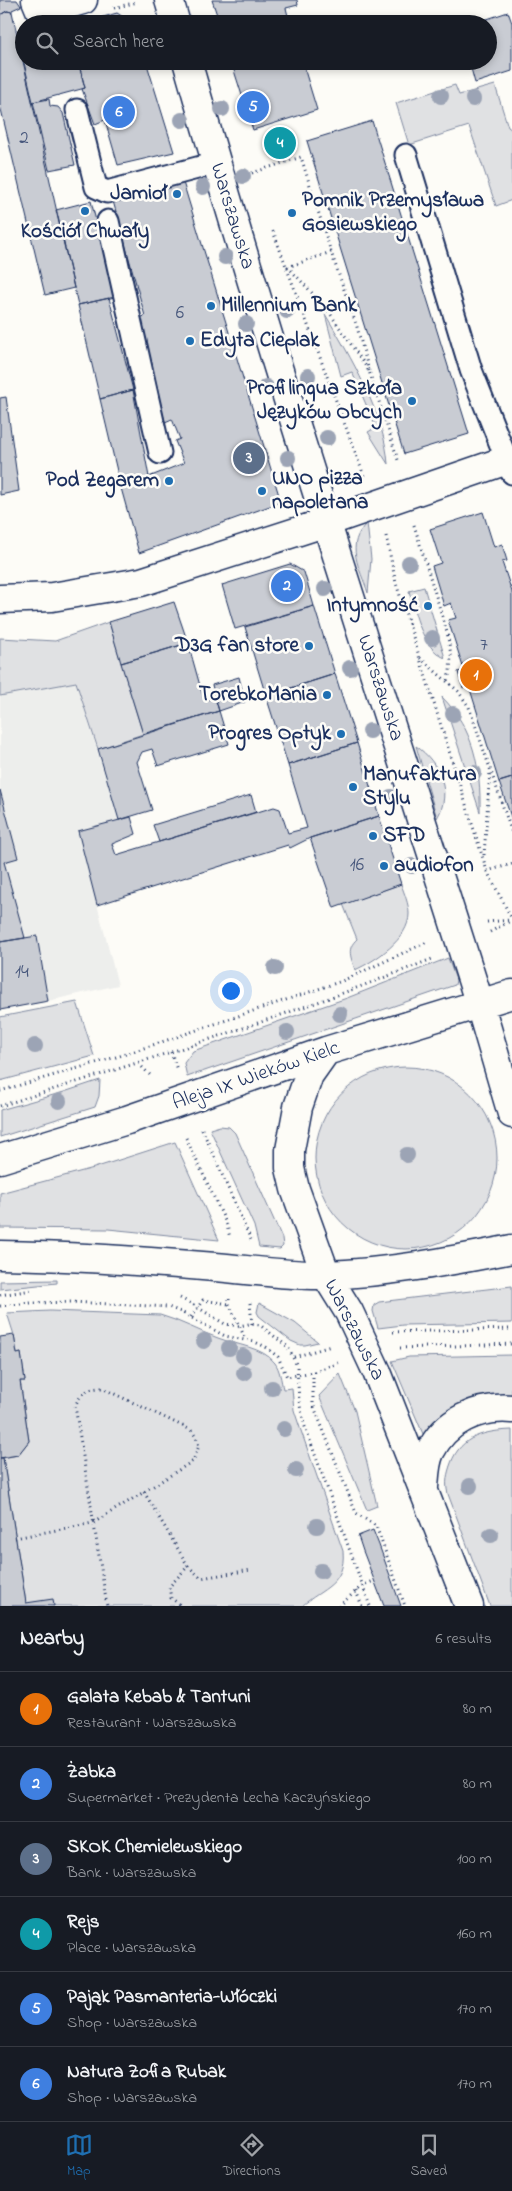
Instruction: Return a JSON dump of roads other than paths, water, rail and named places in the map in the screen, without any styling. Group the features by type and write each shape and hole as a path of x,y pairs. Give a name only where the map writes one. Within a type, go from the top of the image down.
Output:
{"main road":[{"path":"36,0 41,12 83,0"},
{"path":"169,0 173,15"},
{"name":"Warszawska","path":"189,70 327,522 480,1005 512,1114"},
{"path":"0,599 52,597 141,582 375,505 510,466"},
{"name":"Aleja IX Wieków Kielc","path":"0,1159 127,1120 326,1051 512,994"},
{"name":"Warszawska","path":"326,1051 309,1075 302,1091 290,1150 290,1168 295,1190 326,1275 350,1312 370,1354 424,1487 469,1606"},
{"path":"0,1255 48,1256 216,1267 274,1273 326,1275 447,1260 512,1249"},
{"path":"424,1487 425,1468 430,1452 445,1430 473,1413 486,1410 512,1409"}],"lane":[{"path":"77,110 96,187 107,192 216,163"},
{"path":"406,155 471,370 510,466"},
{"path":"108,221 160,453"}],"place":[{"name":"Pająk Pasmanteria-Włóczki","path":"253,107"},
{"name":"Natura Zofia Rubak","path":"119,112"},
{"name":"Rejs","path":"280,143"},
{"name":"Jamioł","path":"177,194"},
{"name":"Kościół Chwały","path":"85,211"},
{"name":"Pomnik Przemysława Gosiewskiego","path":"292,213"},
{"name":"Millennium Bank","path":"211,306"},
{"name":"Edyta Cieplak","path":"190,341"},
{"name":"Profilingua Szkoła Języków Obcych","path":"412,401"},
{"name":"SKOK Chemielewskiego","path":"249,458"},
{"name":"Pod Zegarem","path":"169,481"},
{"name":"UNO pizza napoletana","path":"262,491"},
{"name":"Żabka","path":"287,586"},
{"name":"Intymność","path":"428,606"},
{"name":"D3G fan store","path":"309,646"},
{"name":"Galata Kebab & Tantuni","path":"476,675"},
{"name":"TorebkoMania","path":"327,695"},
{"name":"Progres Optyk","path":"341,734"},
{"name":"Manufaktura Stylu","path":"353,787"},
{"name":"SFD","path":"373,836"},
{"name":"audiofon","path":"384,866"}]}
